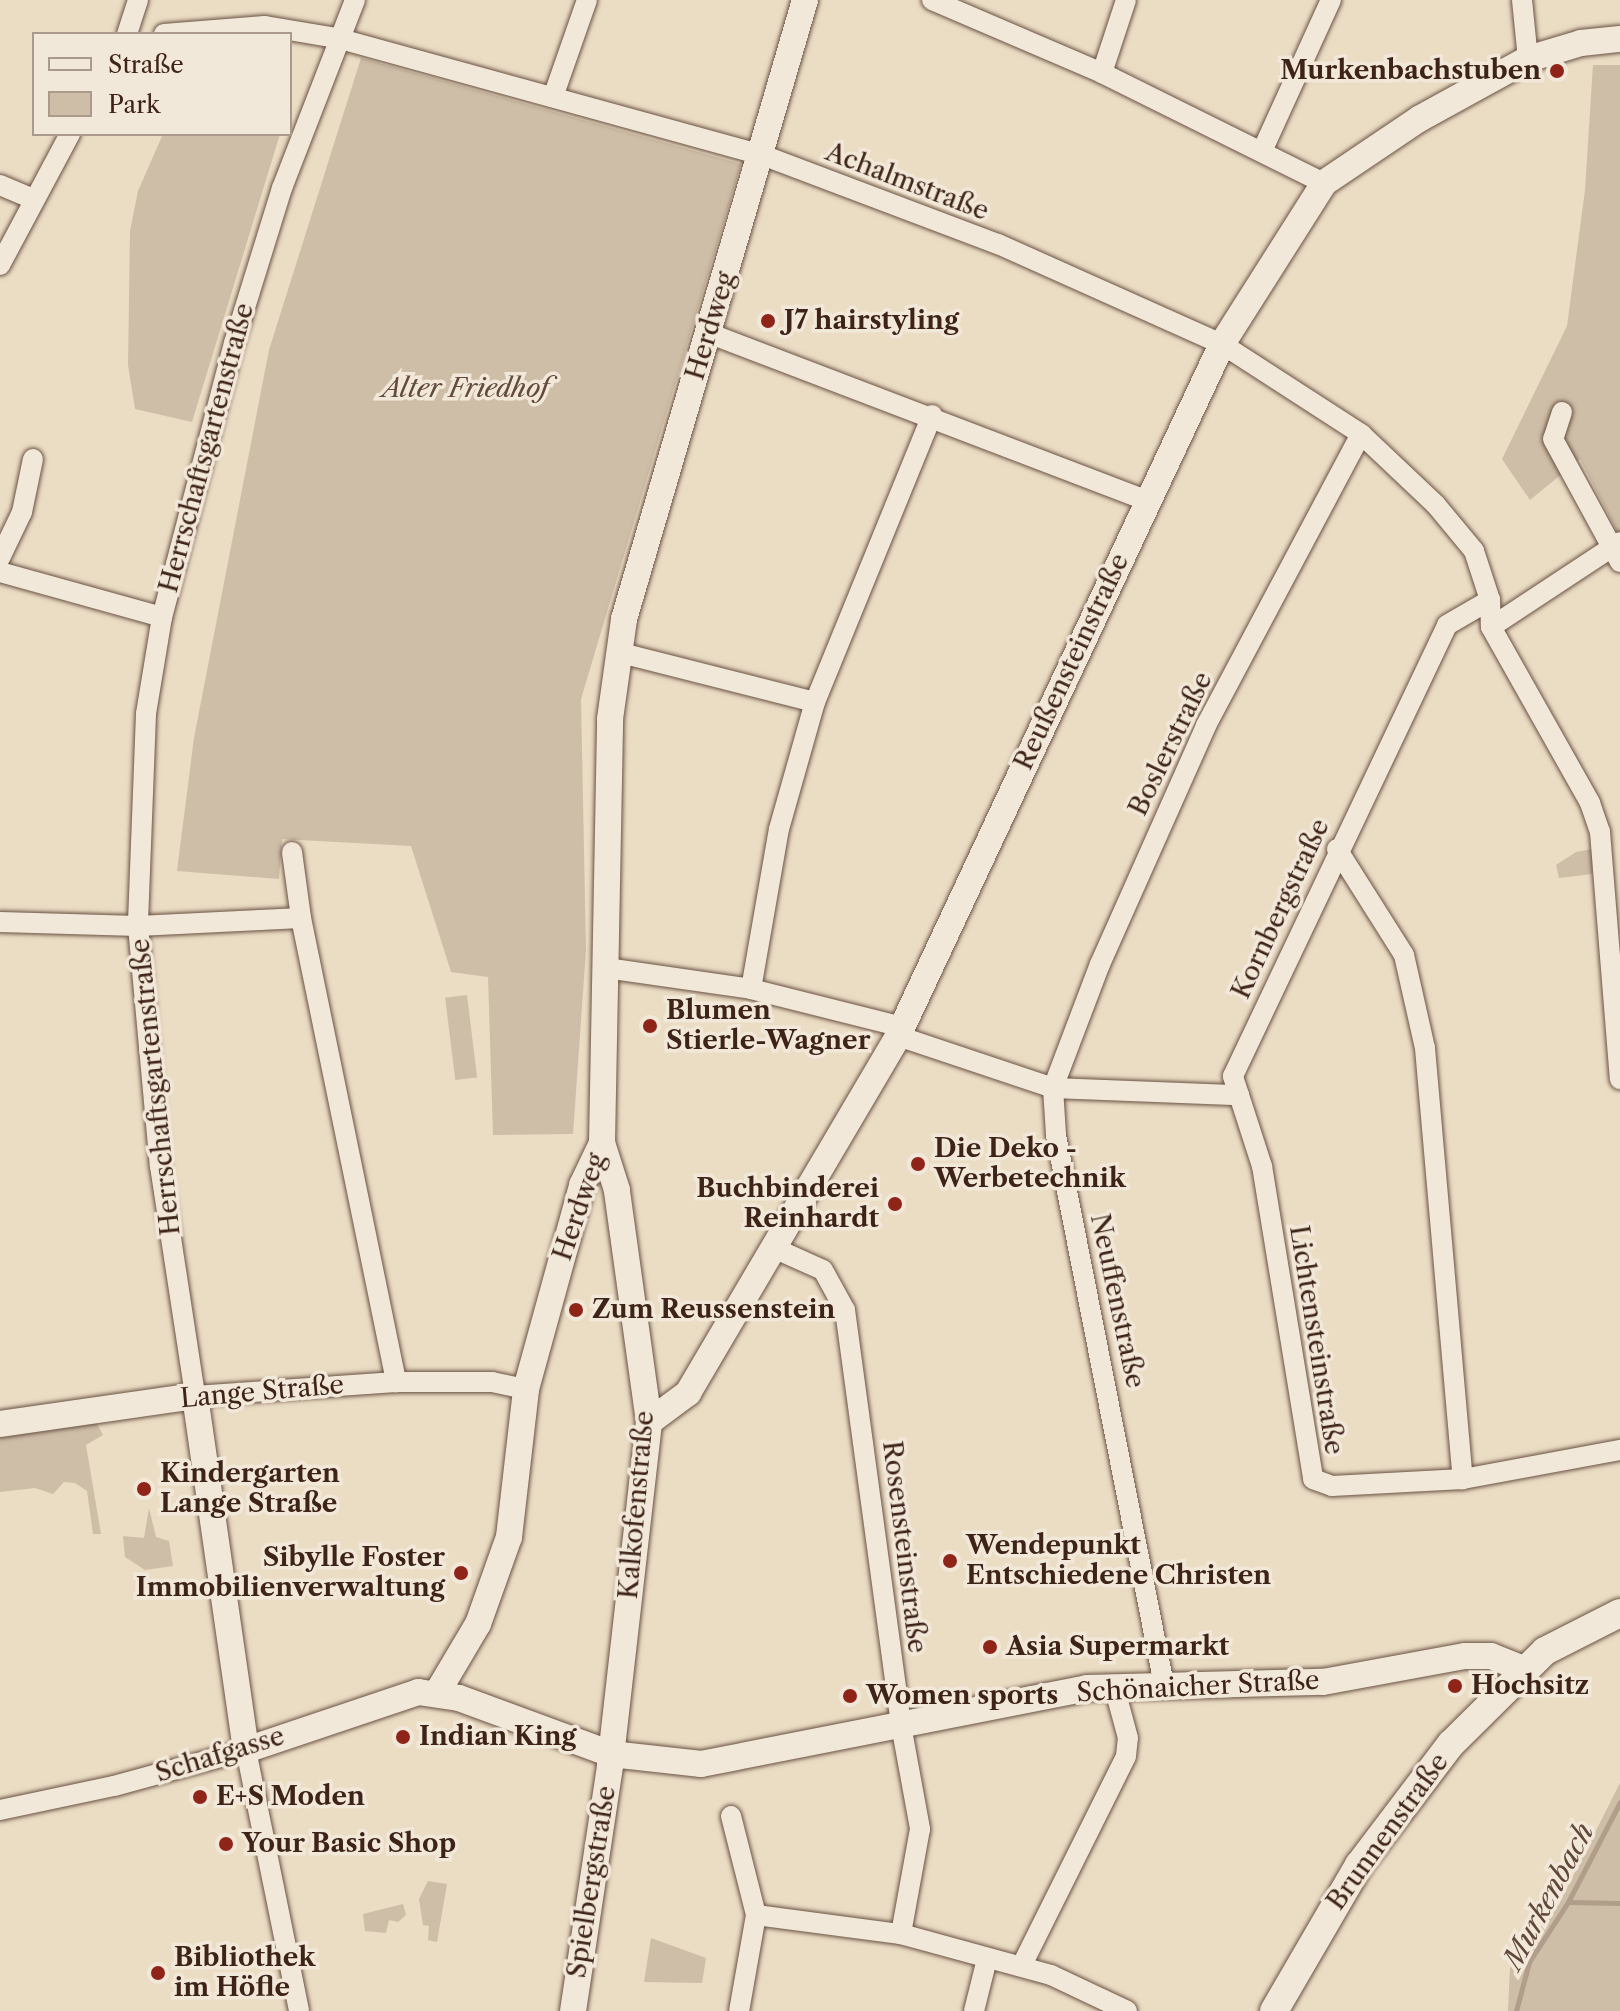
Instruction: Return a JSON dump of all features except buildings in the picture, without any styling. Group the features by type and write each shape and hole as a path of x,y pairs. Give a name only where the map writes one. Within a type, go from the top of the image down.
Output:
{"main road":[{"path":"1524,1669 1564,1638 1620,1613"},
{"name":"Brunnenstraße","path":"1274,2011 1338,1897 1381,1834 1451,1744 1524,1669"}],"street":[{"path":"128,32 138,0"},
{"name":"Herrschaftsgartenstraße","path":"299,2011 246,1750 160,1166 138,926 146,714 162,617 234,343 282,188 337,38 355,0"},
{"path":"553,97 587,0"},
{"name":"Herdweg","path":"437,1693 478,1624 509,1537 526,1389 582,1185 602,1143 610,719 617,652 805,0"},
{"path":"1102,73 1126,0"},
{"path":"1263,149 1331,0"},
{"path":"1522,0 1528,59"},
{"path":"938,1 1102,73 1263,149 1324,183"},
{"name":"Achalmstraße","path":"189,32 265,26 337,38 762,155 998,244 1222,344 1361,434 1436,505 1474,551 1490,600 1491,627 1590,803 1600,832 1620,1079"},
{"name":"Reußensteinstraße","path":"649,1422 688,1393 776,1249 900,1032 1146,500 1222,344 1324,183 1419,119 1528,59 1581,43 1620,39"},
{"path":"0,265 69,136"},
{"path":"0,185 33,199"},
{"path":"708,333 932,415 1146,500"},
{"path":"1491,627 1617,551 1553,439 1562,412"},
{"path":"751,989 779,829 815,702 932,415"},
{"name":"Boslerstraße","path":"1053,1088 1100,964 1206,726 1361,434"},
{"path":"0,558 22,512 33,459"},
{"path":"0,572 162,617"},
{"name":"Kornbergstraße","path":"1239,1095 1233,1076 1337,849 1447,625 1490,600"},
{"path":"617,652 815,702"},
{"path":"1337,849 1404,955 1425,1048 1463,1479"},
{"path":"292,852 301,918 396,1382"},
{"path":"0,922 138,926 301,918"},
{"path":"606,968 751,989 900,1032 1053,1088 1239,1095"},
{"name":"Neuffenstraße","path":"1053,1088 1056,1135 1164,1685"},
{"name":"Lichtensteinstraße","path":"1239,1095 1262,1166 1313,1479 1332,1486 1463,1479 1620,1450"},
{"name":"Kalkofenstraße","path":"602,1143 617,1190 649,1422 611,1754"},
{"name":"Rosensteinstraße","path":"776,1249 823,1270 845,1310 901,1725 920,1829 901,1934"},
{"name":"Lange Straße","path":"0,1424 195,1396 396,1382 492,1382 526,1389"},
{"name":"Schönaicher Straße","path":"437,1693 555,1731 611,1754 701,1764 1114,1686 1323,1682 1465,1656 1491,1656 1524,1669"},
{"name":"Kalkofenstraße","path":"555,1731 598,1722 611,1707 620,1678"},
{"path":"1022,1965 1126,1756 1128,1738 1114,1686"},
{"name":"Schafgasse","path":"0,1810 114,1786 246,1750 392,1697 437,1693"},
{"name":"Spielbergstraße","path":"573,2011 611,1754"},
{"path":"731,1816 756,1915 739,2011"},
{"path":"756,1915 901,1934 987,1959 1022,1965 1127,2011"},
{"path":"974,2011 987,1959"}],"green space":[{"name":"Alter Friedhof","path":"361,58 741,164 581,699 586,950 573,1134 493,1135 488,977 451,972 411,846 282,839 279,879 177,871 194,738 269,350"},
{"path":"1593,65 1620,65 1620,537 1580,459 1530,500 1502,459 1567,326 1585,190"},
{"path":"162,136 279,136 192,422 135,409 128,365 130,231 138,191"},
{"path":"1592,849 1592,874 1559,878 1556,865 1576,852"},
{"path":"467,995 477,1077 455,1080 445,998"},
{"path":"96,1422 103,1435 86,1445 101,1534 93,1534 87,1491 75,1483 64,1482 53,1494 35,1488 0,1492 0,1437"},
{"path":"149,1508 156,1537 169,1541 173,1566 145,1570 125,1557 123,1536 144,1538"},
{"path":"1620,1783 1620,2011 1508,2011 1510,1968 1561,1900"},
{"path":"428,1881 447,1884 437,1942 428,1940 429,1926 423,1925 419,1899"},
{"path":"403,1904 406,1915 398,1922 389,1920 386,1933 365,1931 363,1914"},
{"path":"651,1938 706,1958 702,1983 644,1982"}],"waterway":[{"name":"Murkenbach","path":"1516,2011 1529,1962 1568,1902 1620,1802"},
{"path":"1569,1902 1620,1903"}],"place":[{"name":"Murkenbachstuben","path":"1557,71"},
{"name":"J7 hairstyling","path":"768,321"},
{"name":"Blumen Stierle-Wagner","path":"650,1026"},
{"name":"Die Deko - Werbetechnik","path":"918,1164"},
{"name":"Buchbinderei Reinhardt","path":"895,1204"},
{"name":"Zum Reussenstein","path":"576,1310"},
{"name":"Kindergarten Lange Straße","path":"144,1489"},
{"name":"Wendepunkt Entschiedene Christen","path":"950,1561"},
{"name":"Sibylle Foster Immobilienverwaltung","path":"461,1573"},
{"name":"Asia Supermarkt","path":"990,1647"},
{"name":"Hochsitz","path":"1455,1686"},
{"name":"Women sports","path":"850,1696"},
{"name":"Indian King","path":"403,1737"},
{"name":"E+S Moden","path":"200,1797"},
{"name":"Your Basic Shop","path":"226,1844"},
{"name":"Bibliothek im Höfle","path":"158,1973"}]}
